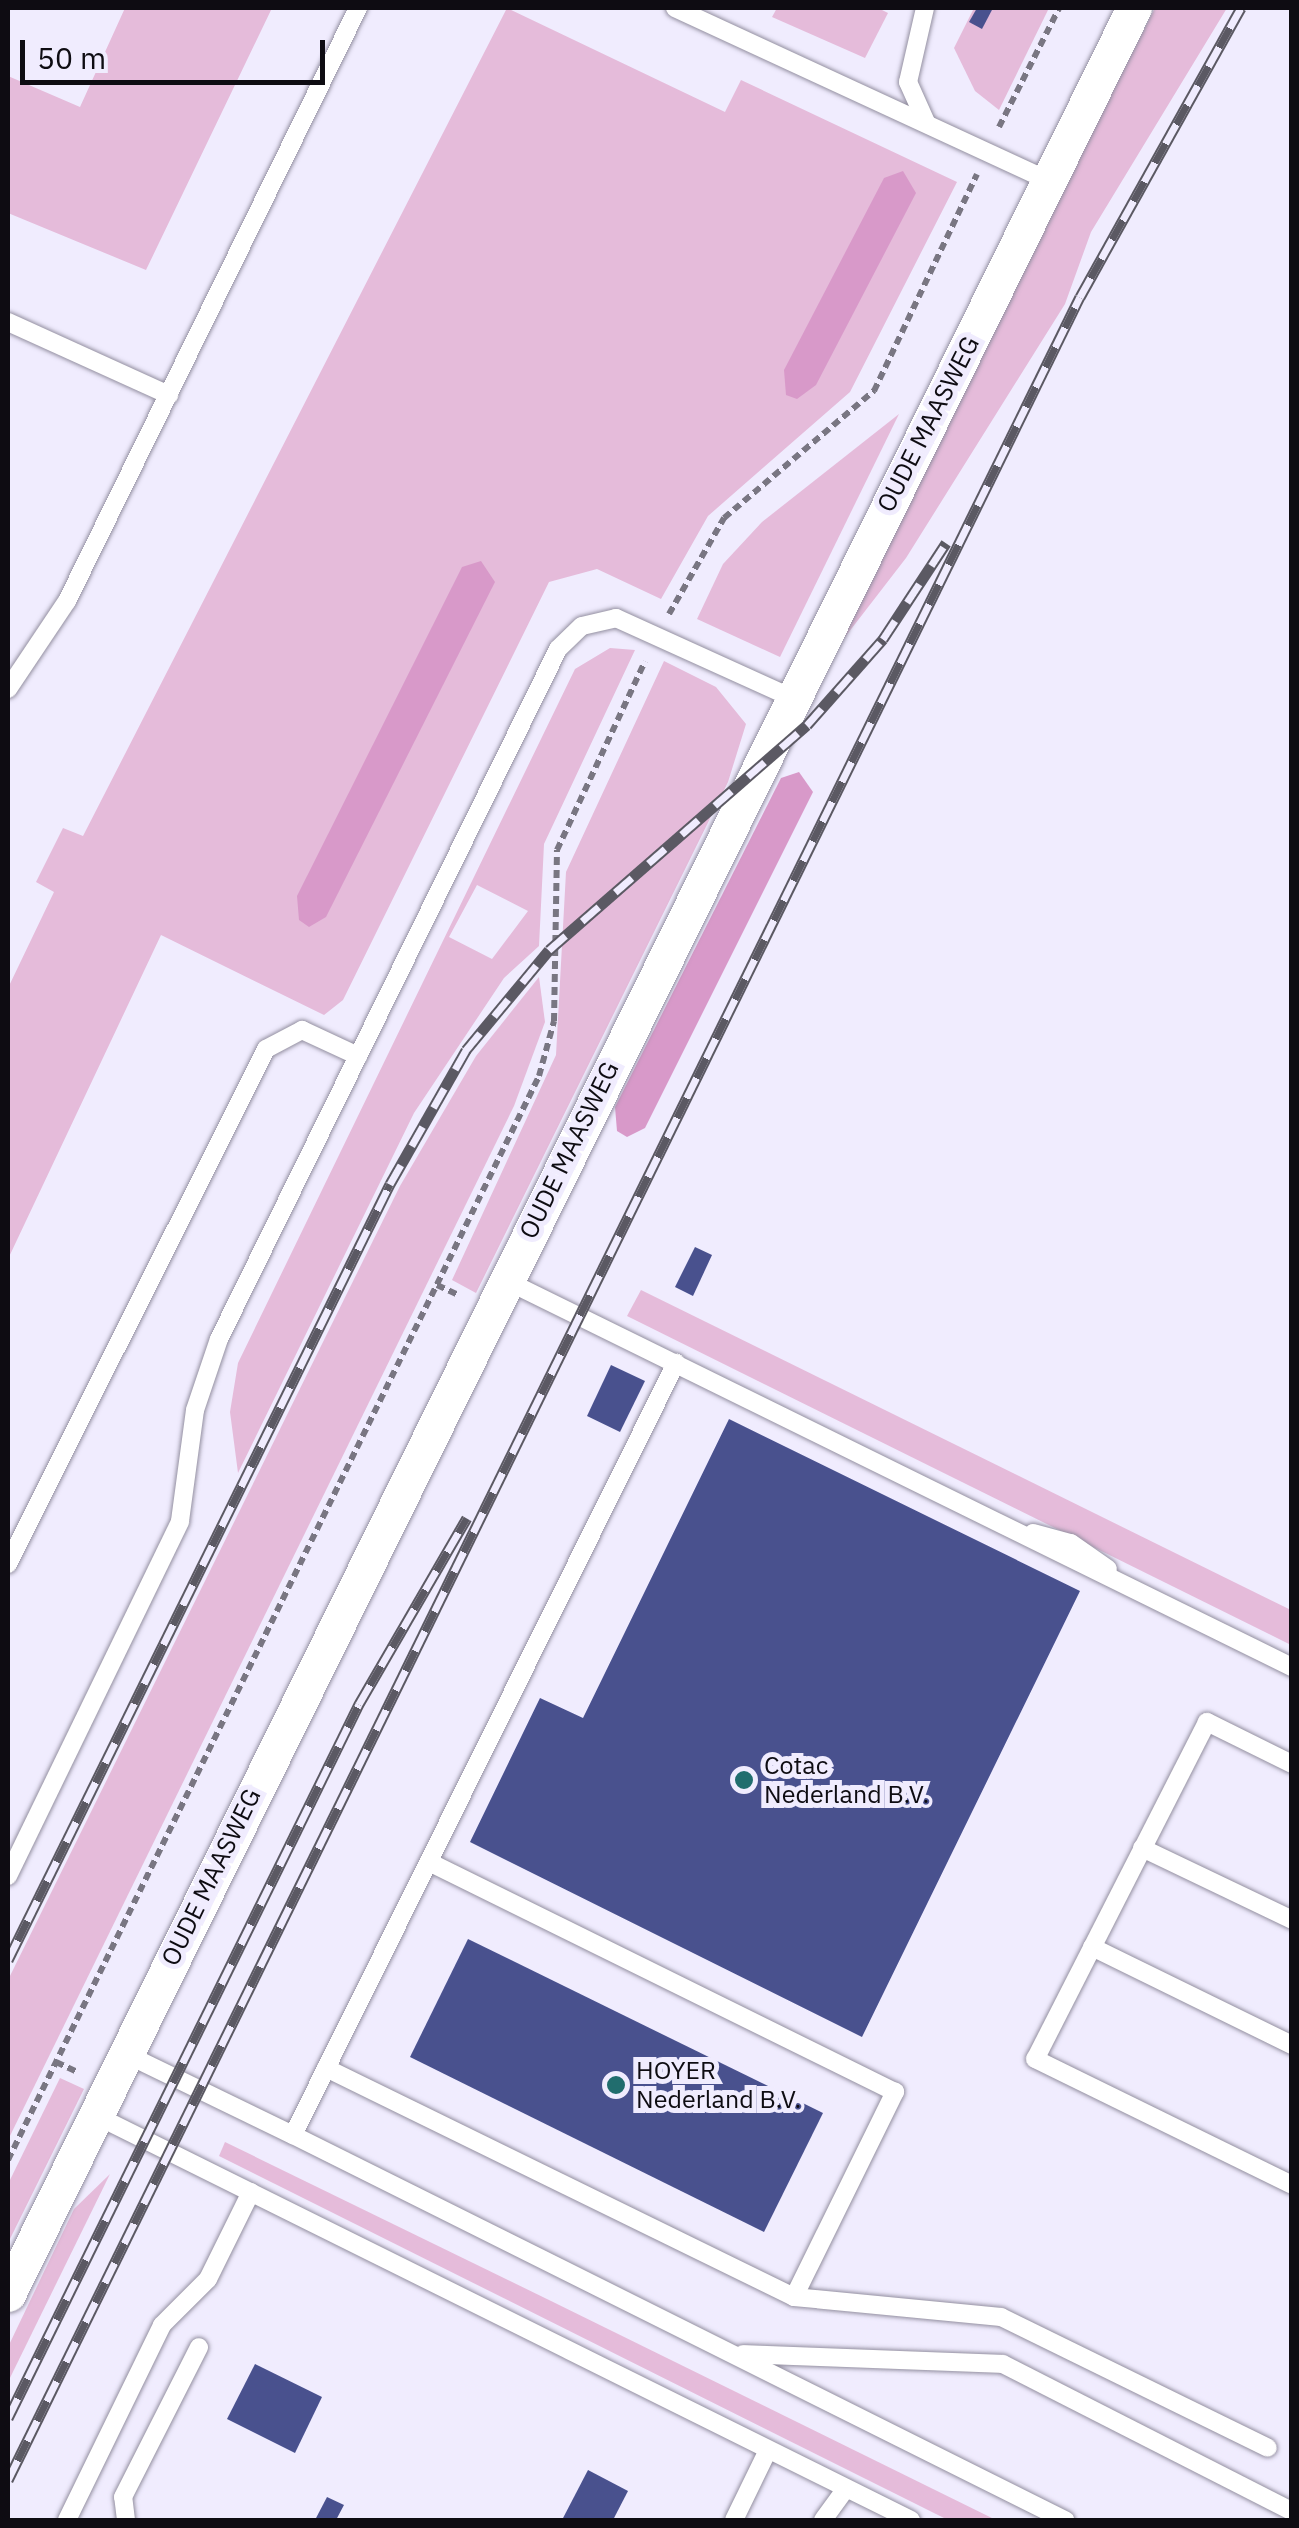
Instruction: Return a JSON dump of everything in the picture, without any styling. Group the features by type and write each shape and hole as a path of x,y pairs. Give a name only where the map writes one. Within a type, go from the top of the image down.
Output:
{"street":[{"name":"OUDE MAASWEG","path":"8,2294 790,697 1134,8"}],"lane":[{"path":"8,689 42,648 358,8"},
{"path":"674,8 1050,181"},
{"path":"925,8 908,82 930,126"},
{"path":"8,322 169,395"},
{"path":"8,1876 180,1521 205,1374 558,649 600,620 633,622 790,697"},
{"path":"8,1564 266,1049 302,1030 358,1056"},
{"path":"506,1280 1292,1667"},
{"path":"293,2135 676,1363"},
{"path":"1292,1764 1207,1722 1034,2060 1292,2185"},
{"path":"1142,1848 1292,1920"},
{"path":"429,1862 895,2092 794,2297"},
{"path":"1092,1948 1292,2045"},
{"path":"124,2053 1065,2520"},
{"path":"326,2068 794,2297 1001,2317 1268,2448"},
{"path":"96,2115 912,2520"},
{"path":"67,2520 162,2325 208,2279 251,2192"},
{"path":"126,2520 122,2497 199,2347"},
{"path":"733,2354 1003,2364 1292,2511"},
{"path":"734,2520 768,2450"},
{"path":"822,2520 846,2488"}],"path":[{"path":"8,2160 539,1076 554,1020 557,850 658,634 724,518 874,391 1059,8"}],"shaded area":[{"path":"125,8 272,8 146,270 8,213 8,76 80,107"},
{"path":"507,8 725,112 741,80 957,182 850,392 708,516 661,599 597,569 549,582 343,1000 324,1015 161,935 8,1259 8,988 54,892 36,882 63,828 83,836"},
{"path":"777,8 878,8 888,13 865,58 772,17"},
{"path":"974,8 1049,8 999,110 975,91 954,48"},
{"path":"1155,8 1227,8 1091,232 1065,304 906,558 818,672"},
{"path":"903,171 916,193 816,385 797,399 786,395 784,370 884,178"},
{"path":"899,414 780,657 697,619 723,564 762,522"},
{"path":"481,561 495,582 326,917 309,927 299,920 297,896 462,567"},
{"path":"610,648 635,650 544,844 539,946 504,978 414,1113 238,1473 230,1412 238,1363 575,669","holes":["477,885 528,911 492,959 449,937"]},
{"path":"664,661 716,687 746,724 728,782 476,1293 452,1280 556,1055 566,872"},
{"path":"799,772 813,792 645,1128 627,1137 617,1131 615,1107 781,778"},
{"path":"539,977 545,1022 514,1106 8,2140 8,1980 400,1186 476,1056"},
{"path":"641,1290 1291,1610 1291,1645 627,1316"},
{"path":"60,2078 84,2089 8,2243 8,2184"},
{"path":"225,2142 996,2520 948,2520 219,2156"},
{"path":"110,2174 8,2382 8,2347 74,2209"}],"building":[{"path":"977,8 993,8 982,29 969,22"},
{"path":"695,1247 712,1255 693,1296 675,1287"},
{"path":"611,1365 645,1381 620,1432 587,1416"},
{"name":"Cotac Nederland B.V.","path":"729,1419 1080,1591 862,2037 470,1842 540,1698 583,1718"},
{"name":"HOYER Nederland B.V.","path":"468,1939 823,2113 764,2232 410,2057"},
{"path":"255,2364 322,2397 295,2453 227,2419"},
{"path":"588,2470 628,2491 613,2520 562,2520"},
{"path":"327,2497 344,2505 336,2520 315,2520"}],"railway":[{"path":"8,2480 1080,297 1241,8"},
{"path":"8,1960 390,1184 466,1050 549,950 807,725 883,639 946,543"},
{"path":"8,2418 359,1704 467,1518"}],"place":[{"name":"Cotac Nederland B.V.","path":"744,1780"},
{"name":"HOYER Nederland B.V.","path":"616,2085"}]}
